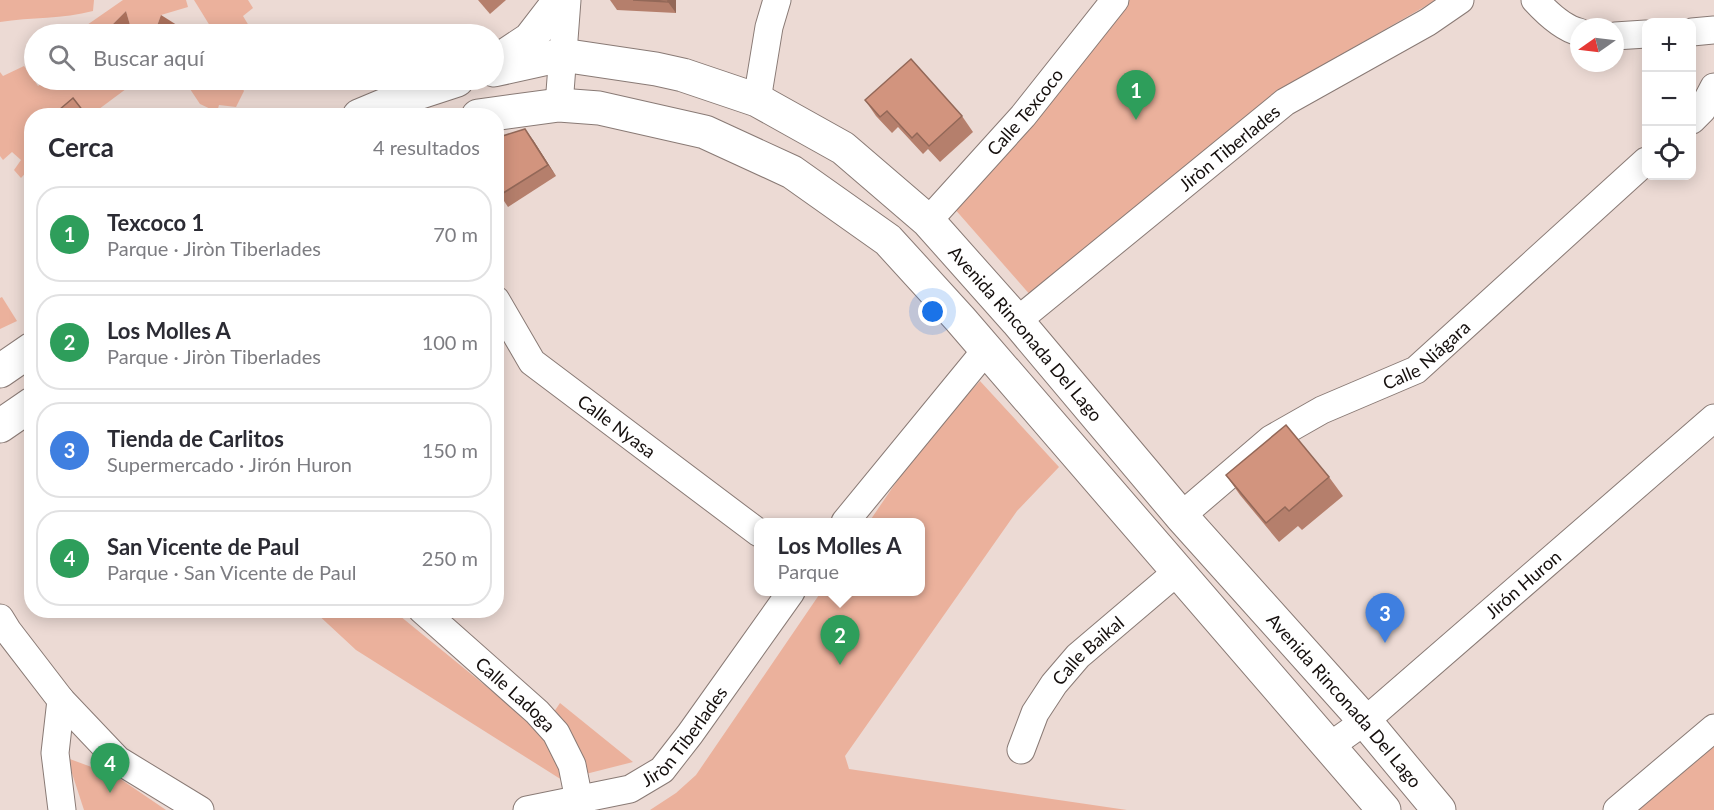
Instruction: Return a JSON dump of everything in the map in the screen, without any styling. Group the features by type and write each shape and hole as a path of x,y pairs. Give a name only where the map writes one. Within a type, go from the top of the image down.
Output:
{"street":[{"path":"504,56 530,39 560,0"},
{"path":"559,105 567,0"},
{"path":"757,100 769,27 777,0"},
{"name":"Calle Texcoco","path":"928,221 1023,116 1115,0"},
{"name":"Jiròn Tiberlades","path":"1017,321 1284,102 1428,22 1460,0"},
{"path":"1535,0 1547,14 1570,29"},
{"path":"1696,32 1714,30"},
{"path":"1624,35 1642,34"},
{"name":"Avenida Rinconada Del Lago","path":"504,68 562,55 683,75 757,100 843,148 928,221 1017,321 1181,516 1365,721 1439,810"},
{"path":"1696,116 1702,110 1714,87"},
{"path":"378,108 426,90"},
{"path":"504,112 559,105 599,108 705,132 792,172 888,240 1178,570 1384,810"},
{"name":"Calle Niágara","path":"1181,516 1271,439 1322,410 1416,369 1642,165"},
{"name":"Calle Nyasa","path":"504,314 532,362 754,529"},
{"path":"848,518 986,350"},
{"path":"0,371 24,354"},
{"path":"0,426 24,410"},
{"name":"Jirón Huron","path":"1330,746 1365,721 1714,418"},
{"name":"Calle Baikal","path":"1021,750 1035,713 1054,684 1078,656 1178,570"},
{"name":"Jiròn Tiberlades","path":"527,810 630,789 662,770 787,596"},
{"path":"0,618 61,700 118,760 200,810"},
{"name":"Calle Ladoga","path":"431,618 537,712 556,733 572,765 579,800"},
{"path":"61,700 55,753 62,810"},
{"path":"1617,810 1714,728"}],"shaded area":[{"path":"0,0 94,0 93,11 0,22"},
{"path":"123,0 186,0 188,7 161,15 158,24 130,24 126,11 113,24 88,24"},
{"path":"194,0 248,0 253,8 243,16 248,24 209,24"},
{"path":"1125,0 1436,0 1278,91 1032,297 953,207"},
{"path":"126,11 130,24 113,24"},
{"path":"161,15 175,24 158,24"},
{"path":"24,66 24,90 125,90 100,108 24,108 24,175 21,178 14,170 21,160 12,152 3,160 0,156 0,72 3,76"},
{"path":"191,90 244,91 236,107 219,105 218,108 208,108 200,104"},
{"path":"2,297 17,321 0,329 0,298"},
{"path":"980,381 1059,467 1017,511 845,756 849,769 1127,810 650,810 676,793 696,775 818,596 925,596 925,518 872,518 923,443"},
{"path":"322,618 402,618 541,731 560,703 633,762 562,780 356,650"},
{"path":"1714,746 1714,810 1637,810"},
{"path":"67,758 116,776 166,810 84,810"}],"building":[{"path":"633,0 668,0 668,2"},
{"path":"911,59 962,116 929,146 917,133 912,138 887,111 880,117 865,100"},
{"path":"73,98 81,108 61,108"},
{"path":"525,129 548,165 504,192 504,136"},
{"path":"1286,425 1329,477 1289,511 1285,507 1266,523 1226,475"}],"place":[{"name":"Texcoco 1","path":"1136,120"},
{"name":"Tienda de Carlitos","path":"1385,643"},
{"name":"Los Molles A","path":"840,665"},
{"name":"San Vicente de Paul","path":"110,793"}]}
